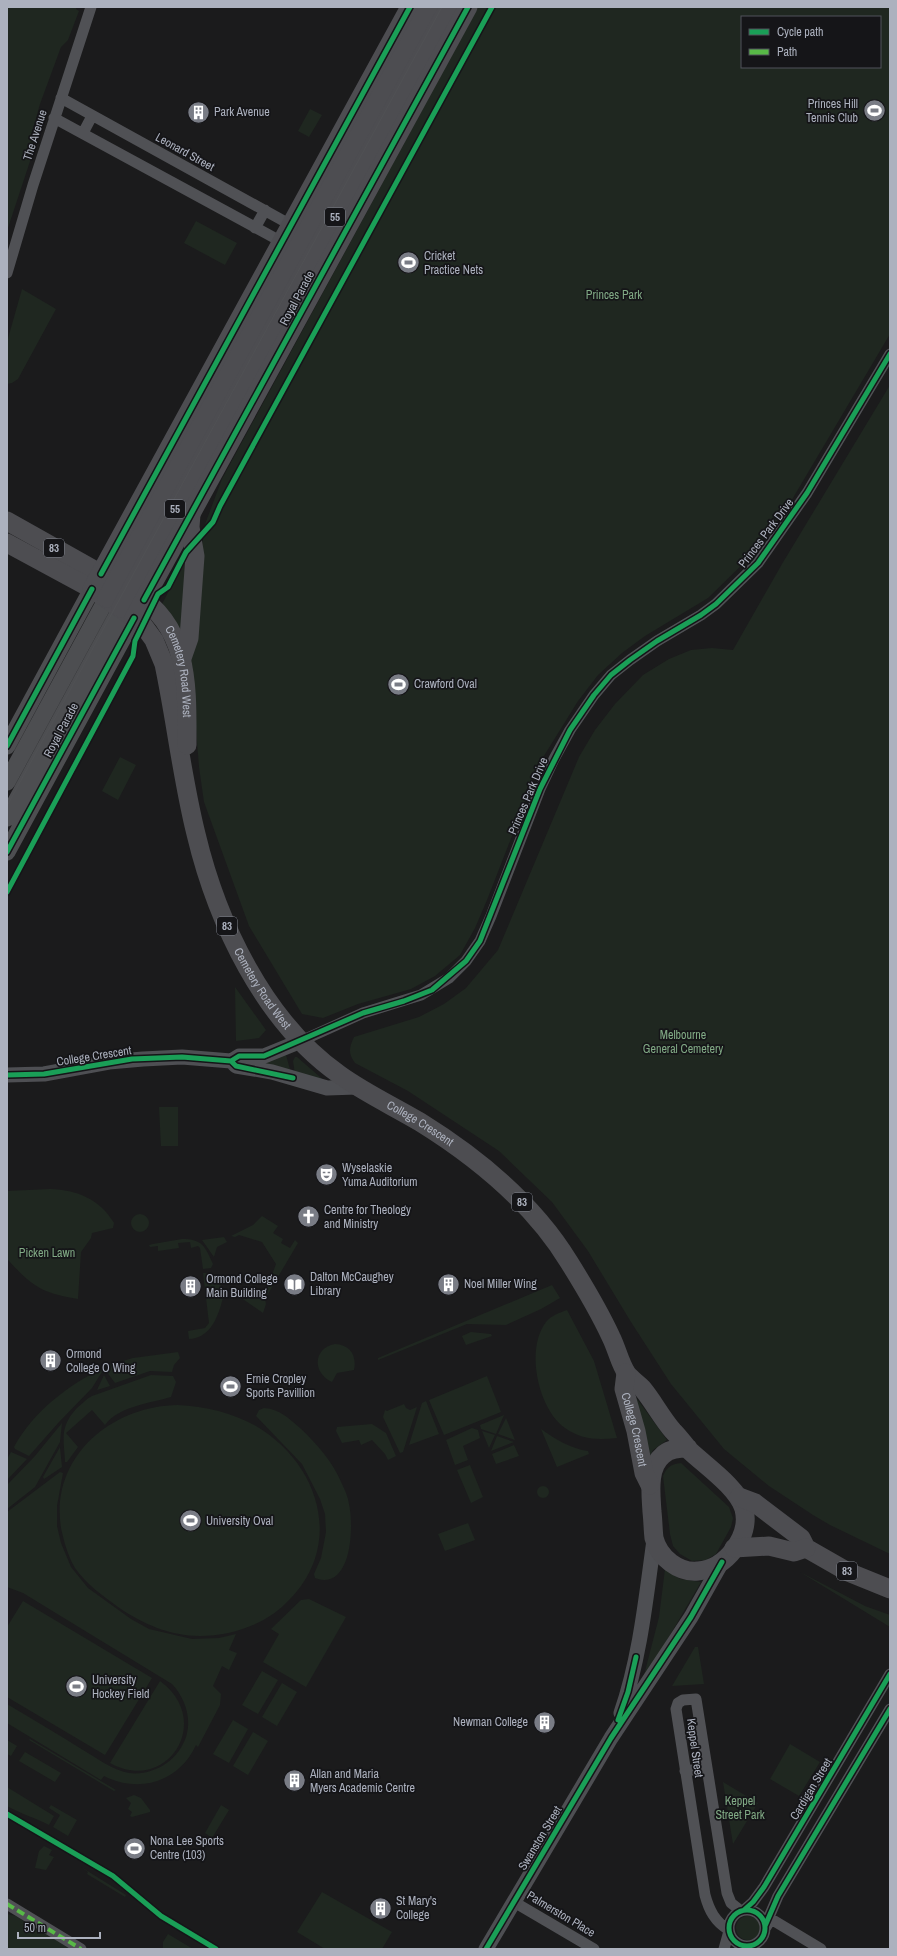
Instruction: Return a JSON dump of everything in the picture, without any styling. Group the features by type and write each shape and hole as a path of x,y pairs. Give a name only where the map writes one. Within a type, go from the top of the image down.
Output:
{"highway":[{"name":"Royal Parade","path":"409,62 410,7"},
{"name":"Royal Parade","path":"118,595 262,366 335,233 409,62 429,7"},
{"name":"Royal Parade","path":"118,595 179,449 299,240 409,62 449,7"},
{"name":"Royal Parade","path":"409,62 468,7"},
{"name":"Royal Parade","path":"299,240 335,233"},
{"name":"Royal Parade","path":"299,240 315,270"},
{"name":"Royal Parade","path":"118,595 191,514 262,366"},
{"path":"182,658 189,638 194,556 190,529 191,514"},
{"name":"83","path":"7,521 118,595"},
{"name":"83","path":"7,543 118,595"},
{"name":"Cemetery Road West","path":"118,595 152,606 168,627 182,658 186,693 188,794"},
{"name":"Cemetery Road West","path":"118,595 147,629 162,658 200,850 226,923 239,952 261,989 288,1027 301,1041"},
{"name":"College Crescent","path":"301,1041 326,1065 358,1086 434,1131 466,1153 488,1170 522,1202 561,1249 573,1267 604,1324 626,1373 642,1388 659,1414 688,1448"},
{"name":"College Crescent","path":"626,1373 624,1389 636,1431 644,1473 650,1485"},
{"name":"83","path":"688,1448 739,1497 745,1511 745,1520 738,1543 728,1555 711,1569 703,1571 684,1570 672,1565 666,1559 654,1540 650,1485 655,1467 662,1455 672,1450 688,1448"},
{"name":"83","path":"739,1497 755,1503 801,1538 806,1548 848,1572 890,1589"},
{"name":"83","path":"728,1555 769,1546 794,1552 806,1548"}],"main road":[{"name":"Royal Parade","path":"7,746 38,707 118,595"},
{"name":"Royal Parade","path":"7,818 118,595"},
{"name":"Royal Parade","path":"7,852 118,595"},
{"name":"Royal Parade","path":"7,782 38,707"},
{"name":"College Crescent","path":"7,1075 24,1075 143,1059 182,1057 231,1061 238,1056 264,1056 301,1041"},
{"path":"231,1061 236,1066 272,1072 327,1088 358,1086"},
{"name":"College Crescent","path":"7,1086 24,1075"},
{"name":"Swanston Street","path":"611,1738 630,1683 643,1622 654,1540"},
{"name":"Swanston Street","path":"486,1949 611,1738 691,1617 728,1555"}],"street":[{"name":"The Avenue","path":"7,273 54,118 91,7"},
{"name":"Leonard Street","path":"61,98 265,210 299,240"},
{"path":"83,133 92,116"},
{"path":"54,118 255,228 299,240"},
{"path":"255,228 265,210"},
{"name":"Princes Park Drive","path":"301,1041 363,1012 422,995 449,978 466,961 480,941 491,916 540,789 551,765 570,730 594,695 611,675 630,660 656,641 701,616 716,604 758,563 807,494 890,354"},
{"name":"Cardigan Street","path":"743,1911 762,1890 890,1674"},
{"name":"Keppel Street","path":"729,1931 716,1920 707,1901 676,1709 678,1703 683,1700 696,1699 726,1893 731,1904 743,1911"},
{"path":"729,1931 733,1940 741,1945 749,1947 755,1946 764,1937 766,1926 778,1896 890,1709"},
{"path":"842,1756 856,1765"},
{"path":"685,1771 706,1768"},
{"path":"794,1835 809,1844"},
{"name":"Palmerston Place","path":"514,1902 594,1949"},
{"path":"7,1904 81,1949"},
{"path":"724,1949 732,1918 743,1911 758,1913 764,1920 766,1926"},
{"path":"766,1926 771,1919 821,1949"}],"green space":[{"path":"7,7 76,7 79,11 68,40 61,47 40,104 31,136 35,146 7,231"},
{"name":"Princes Park","path":"478,7 890,7 890,334 787,508 750,557 708,598 645,636 622,653 598,675 578,701 542,759 487,900 475,928 460,955 435,976 411,989 358,1004 323,1018 302,1014 249,926 204,802 199,767 190,651 194,635 204,527 222,479"},
{"path":"310,109 322,115 309,137 298,131"},
{"path":"196,221 237,243 225,265 184,243"},
{"path":"22,289 56,309 18,379 7,384 7,342"},
{"name":"Melbourne General Cemetery","path":"890,385 890,1554 830,1525 813,1515 769,1486 724,1449 671,1384 588,1251 552,1202 499,1151 408,1091 355,1063 351,1056 350,1050 354,1037 419,1017 444,1004 466,988 498,950 579,757 595,730 615,704 643,675 669,659 691,650 712,648 733,650 782,564"},
{"path":"189,553 183,638 162,604"},
{"path":"120,757 136,765 118,800 102,791"},
{"path":"235,987 266,1030 259,1038 236,1041"},
{"path":"286,1055 291,1073 248,1063"},
{"path":"295,1057 297,1057 327,1083 295,1074 293,1061"},
{"path":"159,1107 178,1107 178,1146 161,1146"},
{"name":"Picken Lawn","path":"50,1189 69,1191 87,1197 102,1208 114,1223 113,1228 92,1233 91,1238 81,1252 78,1299 55,1294 38,1287 23,1276 7,1259 7,1191"},
{"path":"136,1214 144,1214 149,1219 147,1230 144,1232 136,1232 131,1227 131,1219"},
{"path":"262,1216 278,1226 273,1233 283,1239 281,1243 290,1248 295,1240 298,1243 265,1299 266,1304 263,1313 240,1297 246,1299 267,1288 276,1264 262,1242 239,1235 235,1237 231,1236 253,1225"},
{"path":"224,1237 227,1242 217,1247 214,1257 202,1240"},
{"path":"182,1239 194,1240 205,1248 213,1264 211,1268 203,1269 200,1248 198,1246 191,1248 190,1242 178,1243 179,1248 158,1251 158,1246 150,1247 149,1245"},
{"path":"203,1273 212,1273 222,1287 224,1295 214,1323 201,1336 189,1339 188,1331 205,1328 209,1323"},
{"path":"552,1285 560,1298 541,1309 506,1325 467,1324 378,1360 378,1358"},
{"path":"567,1310 594,1361 617,1438 590,1438 571,1432 556,1419 548,1407 542,1393 538,1378 536,1347 546,1322 556,1314"},
{"path":"471,1332 491,1334 492,1336 466,1345 462,1336"},
{"path":"335,1344 345,1346 351,1352 355,1365 354,1370 337,1373 332,1382 325,1378 321,1373 318,1367 318,1361 322,1350"},
{"path":"178,1352 180,1358 174,1365 172,1372 150,1371 115,1383 106,1371 109,1365 133,1358"},
{"path":"105,1367 92,1388 29,1456 15,1449 14,1447 31,1422 53,1400 78,1382"},
{"path":"104,1375 110,1386 97,1390"},
{"path":"151,1375 173,1376 176,1382 171,1397 127,1409 118,1413 105,1425 92,1410 66,1433 78,1447 67,1462 65,1462 65,1427 67,1421 77,1408 92,1396"},
{"path":"487,1376 501,1412 444,1435 429,1400"},
{"path":"632,1392 667,1440 653,1450 649,1458"},
{"path":"426,1401 439,1434 409,1445 422,1403"},
{"path":"404,1404 406,1408 410,1410 417,1407 403,1452 400,1453 383,1417 385,1410 387,1411"},
{"name":"University Oval","path":"178,1405 208,1409 238,1417 256,1426 279,1443 297,1463 310,1485 318,1509 320,1534 315,1558 304,1582 285,1604 267,1618 246,1628 223,1634 200,1636 178,1634 147,1624 118,1607 106,1599 84,1579 75,1568 68,1554 61,1528 60,1502 65,1479 76,1458 90,1440 109,1426 130,1415 153,1408"},
{"path":"264,1408 275,1410 284,1415 312,1440 334,1468 349,1501 351,1527 348,1554 343,1567 337,1575 327,1580 315,1578 314,1574 321,1558 326,1532 325,1514 320,1499 302,1464 256,1416 259,1410"},
{"path":"504,1415 496,1434 481,1429 480,1425"},
{"path":"506,1418 515,1440 498,1434"},
{"path":"62,1423 60,1442 35,1487 7,1509 7,1485 35,1456"},
{"path":"372,1424 386,1433 396,1456 388,1460 385,1454 372,1440 361,1445 359,1440 342,1443 336,1431 337,1427"},
{"path":"472,1428 478,1430 480,1438 463,1446 468,1460 455,1465 446,1440"},
{"path":"541,1429 563,1443 588,1451 589,1454 557,1467"},
{"path":"482,1431 495,1435 489,1448"},
{"path":"497,1436 514,1442 491,1451"},
{"path":"514,1445 519,1456 496,1464 492,1454"},
{"path":"60,1447 62,1467 44,1479 43,1477"},
{"path":"11,1452 27,1459 7,1480 7,1459"},
{"path":"681,1463 729,1507 733,1518 731,1527 716,1554 706,1560 692,1561 680,1554 673,1546 670,1534 663,1476 670,1466"},
{"path":"470,1465 483,1497 471,1503 457,1470"},
{"path":"60,1472 63,1473 57,1506 57,1526 61,1543 71,1567 88,1588 131,1619 149,1629 192,1639 219,1638 236,1634 229,1650 237,1653 229,1670 222,1666 213,1686 221,1694 220,1705 198,1747 196,1745 189,1758 179,1768 169,1776 157,1781 144,1784 131,1784 104,1776 101,1780 7,1723 7,1704 105,1763 129,1773 147,1772 164,1765 171,1760 182,1746 188,1730 188,1716 184,1702 172,1684 23,1593 7,1587 7,1512"},
{"path":"541,1486 545,1486 549,1492 545,1498 541,1498 537,1494 537,1490"},
{"path":"468,1523 475,1540 445,1551 438,1534"},
{"path":"665,1569 680,1579 701,1582 642,1683 659,1617"},
{"path":"800,1572 865,1606 890,1615 890,1627"},
{"path":"309,1599 346,1617 306,1687 263,1662 279,1634 271,1629 301,1600"},
{"name":"University Hockey Field","path":"23,1601 152,1678 105,1755 7,1697 7,1627"},
{"path":"695,1647 698,1647 704,1684 672,1686"},
{"path":"262,1671 278,1680 258,1714 242,1705"},
{"path":"160,1681 176,1697 183,1715 183,1733 177,1749 166,1761 150,1769 131,1770 110,1763"},
{"path":"282,1683 297,1692 277,1726 262,1717"},
{"path":"233,1720 248,1729 229,1763 213,1754"},
{"path":"253,1732 268,1741 248,1775 233,1766"},
{"path":"30,1739 116,1790 114,1791 29,1740"},
{"path":"7,1740 17,1746 11,1756 7,1754"},
{"path":"790,1744 820,1762 799,1796 770,1779"},
{"path":"25,1752 61,1773 55,1782 19,1761"},
{"name":"Keppel Street Park","path":"723,1782 758,1803 733,1844"},
{"path":"7,1787 54,1816 49,1825 7,1806"},
{"path":"134,1795 141,1798 150,1812 132,1817 130,1816 132,1812 128,1809 131,1803 126,1798"},
{"path":"51,1805 77,1820 68,1836 53,1827 60,1815 49,1808"},
{"path":"221,1805 229,1810 212,1838 205,1833"},
{"path":"44,1846 52,1850 49,1855 54,1857 46,1870 35,1868 39,1851"},
{"path":"81,1867 126,1895 125,1897 87,1874 88,1872"},
{"path":"322,1892 392,1932 382,1949 325,1949 297,1932"},
{"path":"7,1914 16,1916 71,1949 7,1949"},
{"path":"748,1916 757,1919 760,1928 757,1937 748,1940 739,1937 736,1928 739,1919"},
{"path":"168,1934 193,1949 163,1949 163,1942"}],"tram line":[{"path":"7,806 442,7"}],"marked path":[{"path":"7,1904 81,1949"}],"cycle path":[{"path":"101,574 410,7"},
{"path":"144,600 468,7"},
{"path":"7,892 133,656 135,641 158,594 168,587 186,552 213,522 220,506 492,7"},
{"path":"7,1075 44,1074 132,1059 182,1057 231,1061 239,1056 264,1056 363,1013 404,1001 432,990 466,961 480,941 540,789 570,730 594,695 611,675 630,660 716,604 758,563 807,493 890,354"},
{"path":"7,746 92,589"},
{"path":"7,852 134,618"},
{"path":"231,1061 236,1066 293,1078"},
{"path":"486,1949 611,1738 691,1617 722,1562"},
{"path":"618,1720 628,1692 636,1657"},
{"path":"744,1910 753,1902 764,1887 890,1674"},
{"path":"765,1926 778,1896 890,1709"},
{"path":"7,1814 113,1876 161,1916 216,1949"},
{"path":"751,1910 760,1915 764,1921 765,1928 764,1935 760,1941 751,1946 743,1946 734,1941 730,1935 729,1924 734,1915 740,1911 751,1910"}],"place":[{"name":"Princes Hill Tennis Club","path":"874,111"},
{"name":"Park Avenue","path":"198,112"},
{"name":"Cricket Practice Nets","path":"409,263"},
{"name":"Crawford Oval","path":"398,684"},
{"name":"Wyselaskie Yuma Auditorium","path":"327,1175"},
{"name":"Centre for Theology and Ministry","path":"309,1217"},
{"name":"Dalton McCaughey Library","path":"294,1284"},
{"name":"Noel Miller Wing","path":"448,1284"},
{"name":"Ormond College Main Building","path":"190,1286"},
{"name":"Ormond College O Wing","path":"50,1361"},
{"name":"Ernie Cropley Sports Pavillion","path":"230,1386"},
{"name":"University Oval","path":"190,1521"},
{"name":"University Hockey Field","path":"77,1687"},
{"name":"Newman College","path":"544,1722"},
{"name":"Allan and Maria Myers Academic Centre","path":"294,1781"},
{"name":"Nona Lee Sports Centre (103)","path":"134,1848"},
{"name":"St Mary's College","path":"380,1908"}]}
